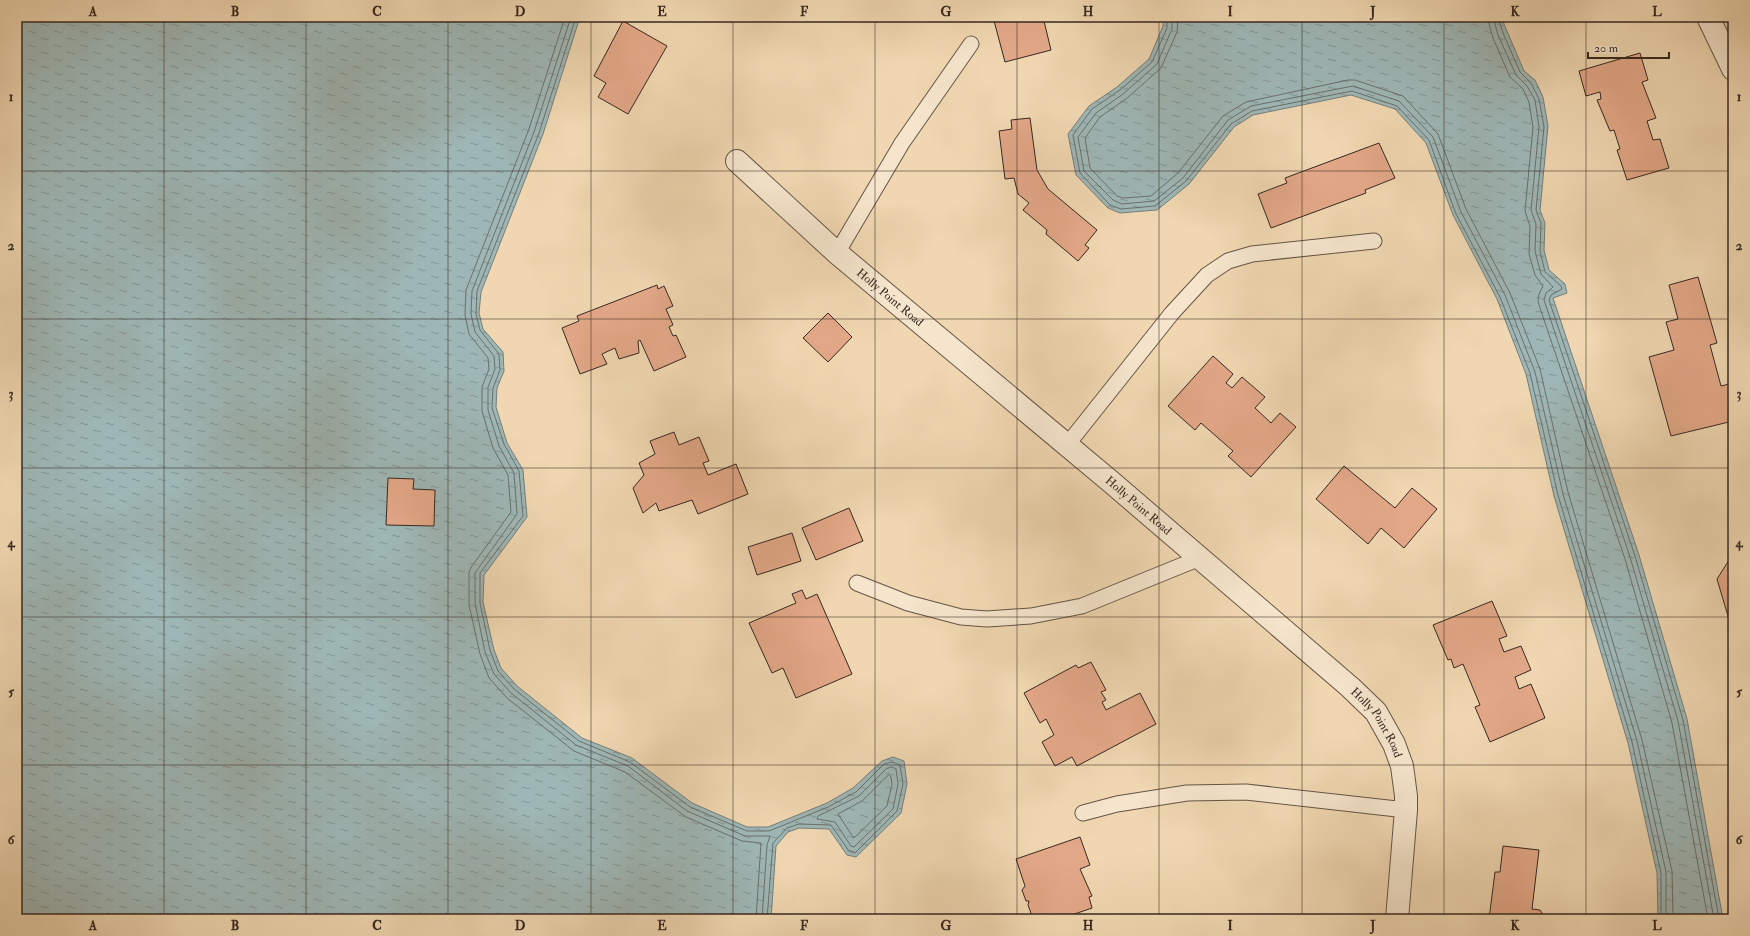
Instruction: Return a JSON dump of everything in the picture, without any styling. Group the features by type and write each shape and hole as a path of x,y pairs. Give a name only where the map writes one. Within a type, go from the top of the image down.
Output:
{"street":[{"path":"1708,17 1733,68"},
{"name":"Holly Point Road","path":"737,160 837,253 1200,558 1350,687 1376,712 1394,744 1402,766 1406,796 1397,919"}],"lane":[{"path":"837,253 902,144 971,44"},
{"path":"1067,445 1172,313 1208,275 1228,261 1252,254 1374,240"},
{"path":"857,583 908,603 961,617 987,619 1030,616 1082,606 1200,558"},
{"path":"1082,813 1117,804 1187,793 1246,792 1406,810"}],"water":[{"path":"17,17 580,17 543,134 481,292 479,313 483,329 503,352 504,371 497,388 496,407 507,443 523,470 527,517 484,575 483,602 494,650 501,668 517,686 582,738 632,758 692,803 747,827 768,827 827,803 853,788 882,761 893,757 904,761 907,784 901,813 856,857 847,855 829,829 799,828 788,832 776,846 771,919 17,919"},
{"path":"1163,17 1501,17 1524,71 1535,80 1543,97 1548,126 1540,210 1545,223 1544,250 1549,270 1565,284 1567,293 1553,298 1639,555 1687,719 1723,919 1658,919 1657,873 1628,743 1554,496 1526,374 1497,299 1453,215 1426,143 1395,109 1351,95 1253,115 1234,127 1189,184 1157,210 1120,213 1108,208 1076,175 1068,134 1089,106 1117,87 1149,59 1163,26"}],"building":[{"path":"993,17 1043,17 1051,50 1005,62"},
{"path":"623,21 667,46 628,114 598,97 606,83 594,76"},
{"path":"1640,53 1648,80 1642,82 1656,118 1647,121 1653,140 1660,139 1669,168 1627,180 1617,150 1620,149 1614,130 1610,131 1597,100 1601,99 1600,92 1586,96 1579,71"},
{"path":"1030,118 1037,170 1048,189 1097,230 1085,245 1089,248 1078,261 1046,234 1047,230 1023,210 1029,203 1018,194 1014,178 1005,179 999,131 1012,129 1011,120"},
{"path":"1379,143 1395,178 1365,190 1366,193 1271,228 1258,194 1287,183 1285,178"},
{"path":"1698,277 1717,343 1710,345 1721,386 1729,384 1733,400 1733,421 1671,436 1649,357 1674,350 1666,322 1678,319 1669,285"},
{"path":"657,285 658,289 664,286 673,306 666,309 673,325 669,327 673,336 676,335 686,357 654,371 640,340 638,341 639,353 619,359 615,348 602,354 607,364 580,374 562,328 579,321 577,316"},
{"path":"828,313 852,337 828,362 803,338"},
{"path":"1213,356 1233,374 1226,383 1232,388 1242,377 1265,397 1255,408 1271,423 1280,413 1296,427 1251,477 1228,456 1233,451 1201,423 1195,430 1168,406"},
{"path":"674,432 679,445 699,437 709,461 703,463 708,475 736,464 748,494 698,514 692,500 659,511 656,503 643,513 633,488 644,475 639,463 655,454 650,441"},
{"path":"1344,466 1395,508 1412,488 1437,509 1404,548 1381,528 1368,544 1316,499"},
{"path":"388,478 414,479 413,489 435,490 434,526 386,525"},
{"path":"849,508 863,541 816,560 802,528"},
{"path":"792,533 801,561 757,575 748,547"},
{"path":"1731,557 1733,560 1733,633 1717,579"},
{"path":"802,590 806,599 817,594 852,674 796,698 783,668 772,673 749,623 796,603 792,594"},
{"path":"1492,601 1507,636 1499,639 1504,652 1521,646 1531,670 1515,677 1519,689 1531,684 1545,718 1490,742 1475,707 1480,705 1463,664 1454,668 1451,659 1448,660 1433,625"},
{"path":"1091,662 1106,690 1101,692 1106,700 1102,702 1106,710 1140,693 1156,724 1077,766 1072,757 1055,766 1042,742 1054,735 1046,719 1040,723 1024,693 1076,665 1078,668"},
{"path":"1080,837 1090,865 1080,869 1092,896 1089,897 1092,908 1060,919 1045,919 1044,917 1038,919 1032,916 1028,905 1029,901 1026,901 1022,890 1025,886 1016,859"},
{"path":"1503,846 1539,850 1532,909 1540,910 1544,916 1543,919 1489,919 1495,872 1500,872"}]}
